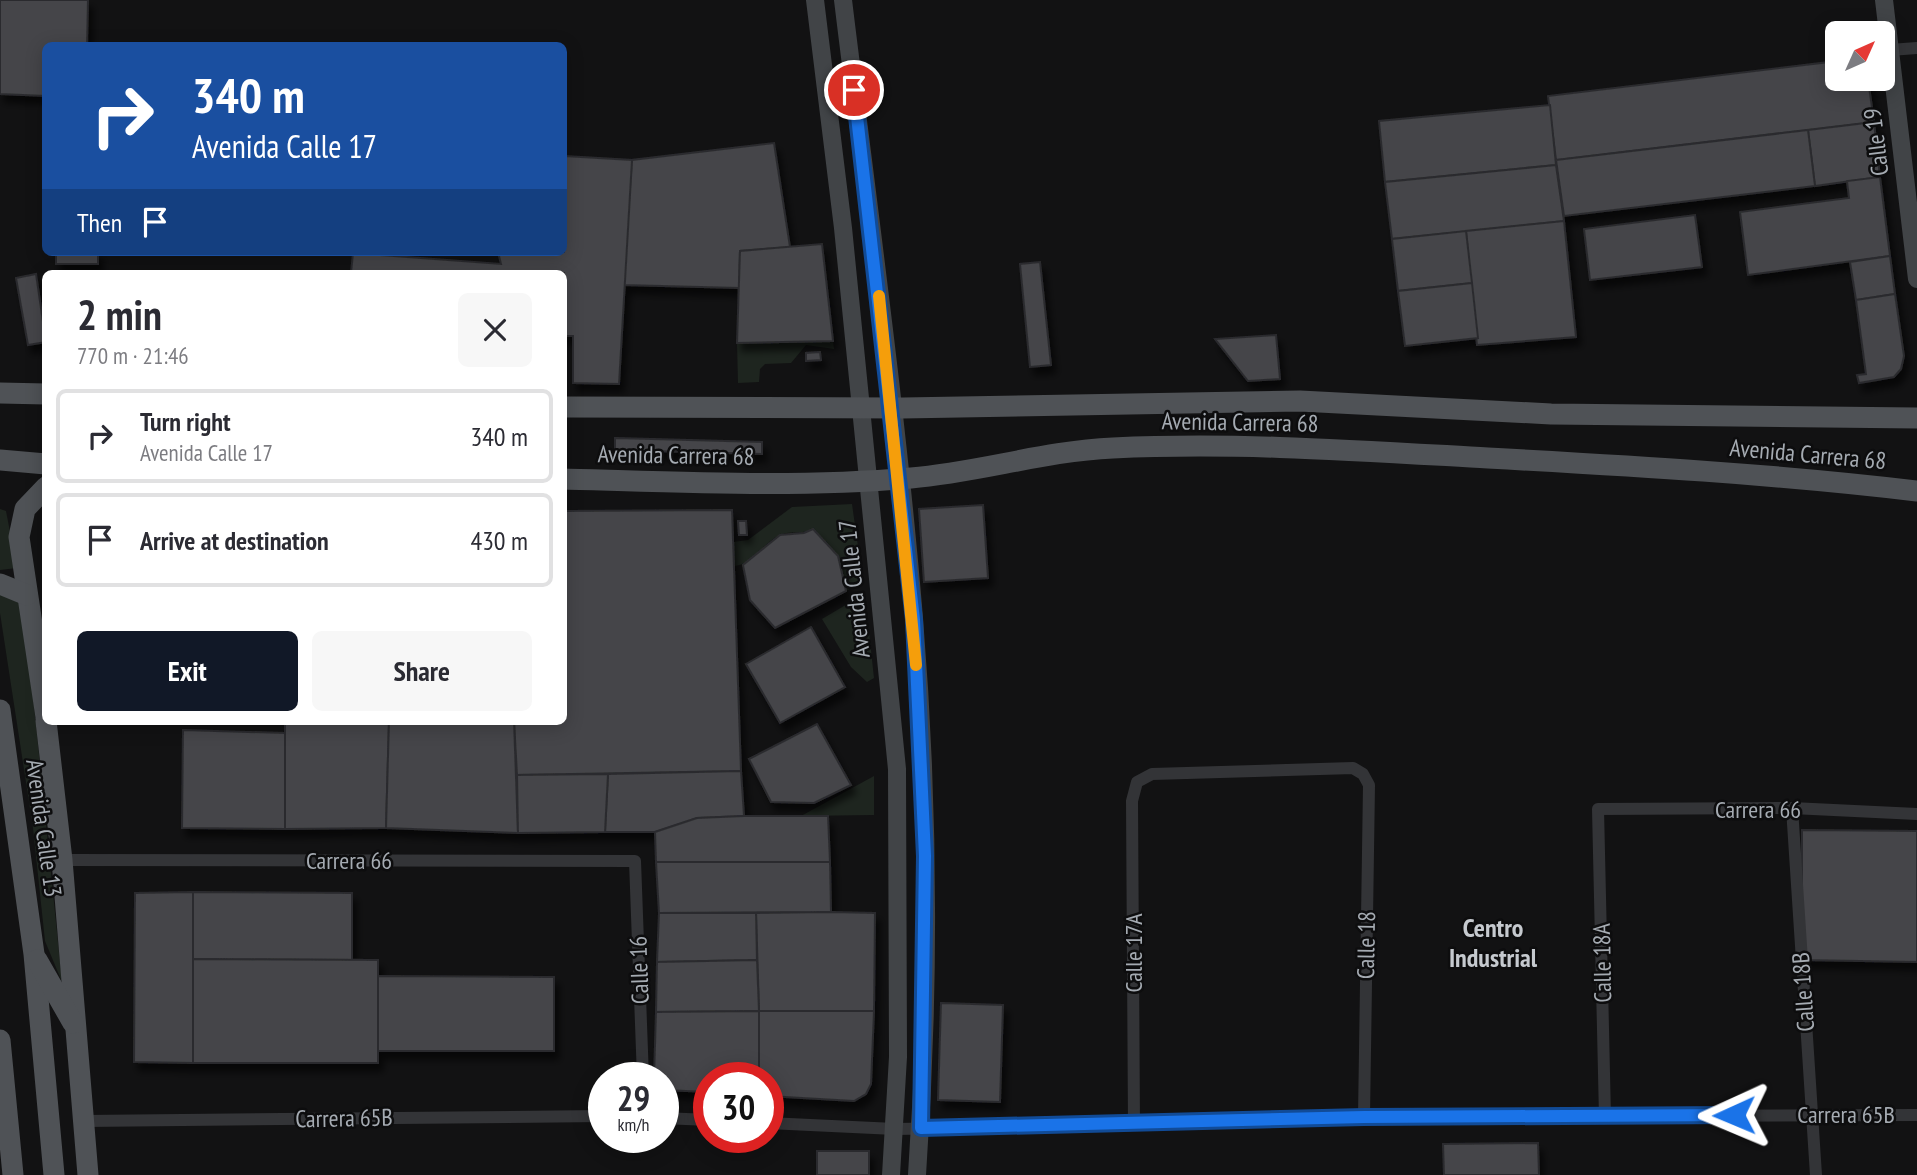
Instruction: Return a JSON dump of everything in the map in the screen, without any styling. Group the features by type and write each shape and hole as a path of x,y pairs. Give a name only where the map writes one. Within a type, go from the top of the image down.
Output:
{"main road":[{"path":"0,393 42,394"},
{"name":"Avenida Carrera 68","path":"567,407 892,408 1300,401 1551,414 1917,418"},
{"name":"Avenida Carrera 68","path":"567,479 783,484 868,482 963,472 1077,450 1184,446 1343,449 1562,462 1797,477 1917,491"},
{"path":"0,460 42,464"},
{"path":"42,491 25,509 20,522 19,537 42,693"},
{"path":"0,584 27,595"},
{"name":"Avenida Calle 13","path":"0,710 34,954 54,1175"},
{"path":"47,725 62,860 76,1028"},
{"name":"Avenida Calle 13","path":"34,954 76,1028 88,1175"},
{"path":"0,1041 13,1175"}],"street":[{"name":"Avenida Calle 17","path":"816,0 897,769 900,860 895,1129 891,1175"},
{"path":"844,0 914,620 922,769 926,941 918,1175"},
{"name":"Calle 19","path":"1884,0 1886,21"},
{"path":"1895,50 1917,48"},
{"name":"Calle 19","path":"1894,91 1917,279"},
{"name":"Calle 17A","path":"1134,1125 1132,801 1137,782 1152,774 1353,768 1363,774"},
{"path":"897,769 922,769"},
{"name":"Calle 18","path":"1363,774 1368,785 1364,1117"},
{"name":"Carrera 66","path":"1598,809 1792,808 1917,814"},
{"name":"Calle 18B","path":"1792,808 1816,1175"},
{"name":"Calle 18A","path":"1598,809 1605,1117"},
{"name":"Carrera 66","path":"62,860 635,861"},
{"name":"Calle 16","path":"635,861 642,1062"},
{"name":"Carrera 65B","path":"784,1124 895,1129 1134,1125 1364,1117 1917,1115"},
{"name":"Carrera 65B","path":"84,1121 588,1116"}],"shaded area":[{"path":"833,341 834,349 806,345 791,363 765,364 760,369 759,382 738,383 737,343"},
{"path":"852,504 863,582 846,591 838,556 813,529 780,535 748,561 734,566 733,542 748,540 792,507"},
{"path":"0,509 6,511 17,568 0,570"},
{"path":"5,594 24,606 62,982 45,941 33,828 0,613 0,595"},
{"path":"849,603 857,615 867,614 874,678 867,682 851,667 822,619"},
{"path":"874,776 874,815 801,816"}],"building":[{"path":"0,0 88,0 87,42 42,42 42,96 0,94"},
{"path":"1825,63 1825,91 1870,91 1874,122 1556,160 1548,96"},
{"path":"1550,105 1556,165 1385,182 1379,121"},
{"path":"1874,122 1880,177 1815,186 1808,130"},
{"path":"1808,130 1815,186 1564,216 1556,160"},
{"path":"774,143 790,247 740,251 739,288 623,285 632,160"},
{"path":"567,156 632,160 619,384 573,383 573,336 567,336 567,270 351,270 353,256 393,256 501,264 499,256 567,256"},
{"path":"1556,165 1564,221 1392,239 1385,182"},
{"path":"1880,177 1890,256 1748,275 1740,212 1849,198 1847,181"},
{"path":"1695,215 1702,267 1590,280 1584,229"},
{"path":"1564,221 1576,337 1477,345 1466,231"},
{"path":"1466,231 1472,283 1398,291 1392,239"},
{"path":"822,244 833,341 737,343 740,251"},
{"path":"56,256 98,256 98,264 56,264"},
{"path":"1890,256 1895,294 1856,300 1850,262"},
{"path":"1040,262 1051,365 1030,367 1020,264"},
{"path":"36,274 42,315 42,343 28,345 16,278"},
{"path":"1472,283 1478,338 1405,346 1398,291"},
{"path":"1895,294 1904,356 1901,369 1894,377 1859,383 1857,375 1866,374 1856,300"},
{"path":"1276,335 1280,379 1248,381 1215,339"},
{"path":"820,352 821,360 806,361 806,353"},
{"path":"615,438 762,442 762,454 615,450"},
{"path":"983,505 988,578 924,582 919,509"},
{"path":"732,510 741,771 517,775 514,725 567,725 567,511"},
{"path":"738,521 746,521 747,535 739,535"},
{"path":"813,529 838,556 846,591 775,628 750,600 743,565 780,535 804,533"},
{"path":"811,627 845,687 780,723 746,664"},
{"path":"817,724 851,785 814,803 771,802 749,759"},
{"path":"285,725 389,725 386,828 285,829"},
{"path":"389,725 514,725 518,833 386,828"},
{"path":"183,730 285,733 285,829 182,828"},
{"path":"741,771 744,816 697,818 655,832 605,832 608,774"},
{"path":"608,774 605,832 518,833 517,775"},
{"path":"828,816 830,862 656,862 655,832 697,818"},
{"path":"1802,830 1917,831 1917,962 1802,960"},
{"path":"656,862 830,862 831,912 659,913"},
{"path":"193,892 352,893 352,960 193,959"},
{"path":"193,892 193,1063 134,1062 135,893"},
{"path":"659,913 756,913 757,960 657,962"},
{"path":"756,913 875,913 874,1011 759,1011"},
{"path":"193,959 378,960 378,1063 193,1063"},
{"path":"757,960 759,1011 656,1012 657,962"},
{"path":"378,976 554,977 554,1051 378,1051"},
{"path":"941,1003 1003,1005 1000,1102 938,1100"},
{"path":"759,1011 874,1011 871,1084 866,1094 854,1101 784,1097 784,1062 759,1062"},
{"path":"759,1011 759,1062 693,1062 693,1091 679,1091 679,1062 654,1062 656,1012"},
{"path":"1538,1143 1539,1175 1444,1175 1443,1144"},
{"path":"817,1151 869,1151 869,1175 817,1175"}],"slow traffic":[{"path":"879,296 903,507 916,665"}],"district":[{"name":"Centro Industrial","path":"1493,942"}],"route":[{"path":"854,90 914,620 925,856 926,941 921,1128 1134,1125 1364,1117 1734,1115"}]}
